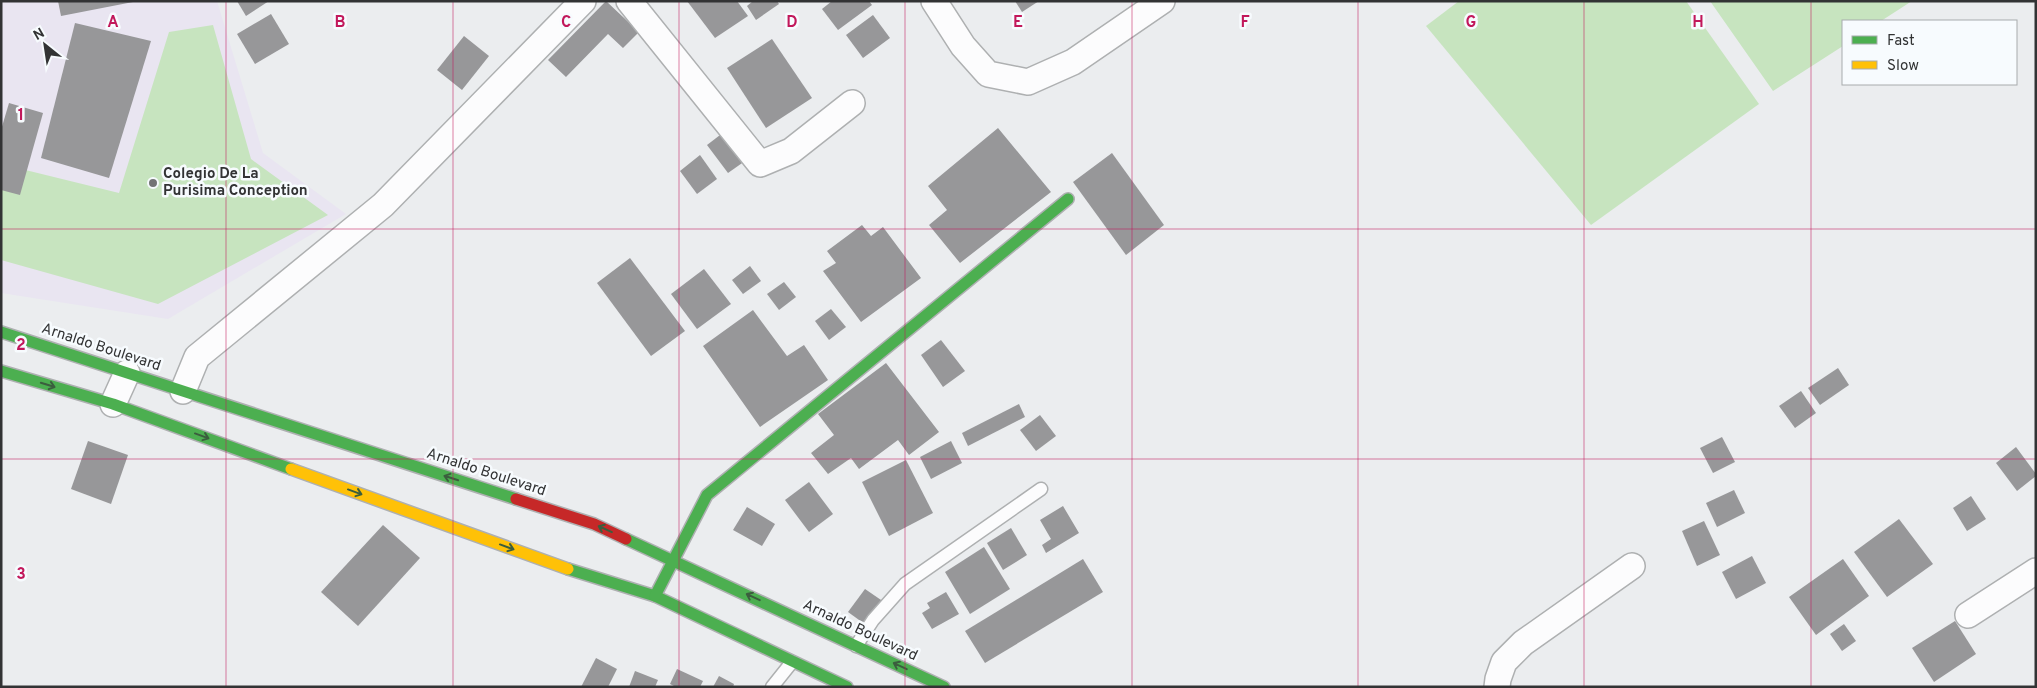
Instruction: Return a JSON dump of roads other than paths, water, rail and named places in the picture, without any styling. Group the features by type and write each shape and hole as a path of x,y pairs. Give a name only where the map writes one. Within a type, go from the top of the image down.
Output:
{"main road":[{"path":"654,596 707,495 1068,199"},
{"name":"Arnaldo Boulevard","path":"1,332 594,524 944,687"},
{"path":"1,371 113,404 570,570 654,596 847,687"}],"street":[{"path":"183,391 197,357 383,205 583,1"},
{"path":"629,1 760,164 791,150 852,103"},
{"path":"934,1 962,46 988,74 1028,82 1073,62 1162,1"},
{"path":"113,404 127,373"},
{"path":"1497,687 1504,662 1523,643 1632,566"},
{"path":"1968,615 2036,571"}],"lane":[{"path":"856,646 873,620 905,584 1041,489"},
{"path":"772,687 792,662"}],"place":[{"name":"Colegio De La Purisima Conception","path":"153,183"}]}
